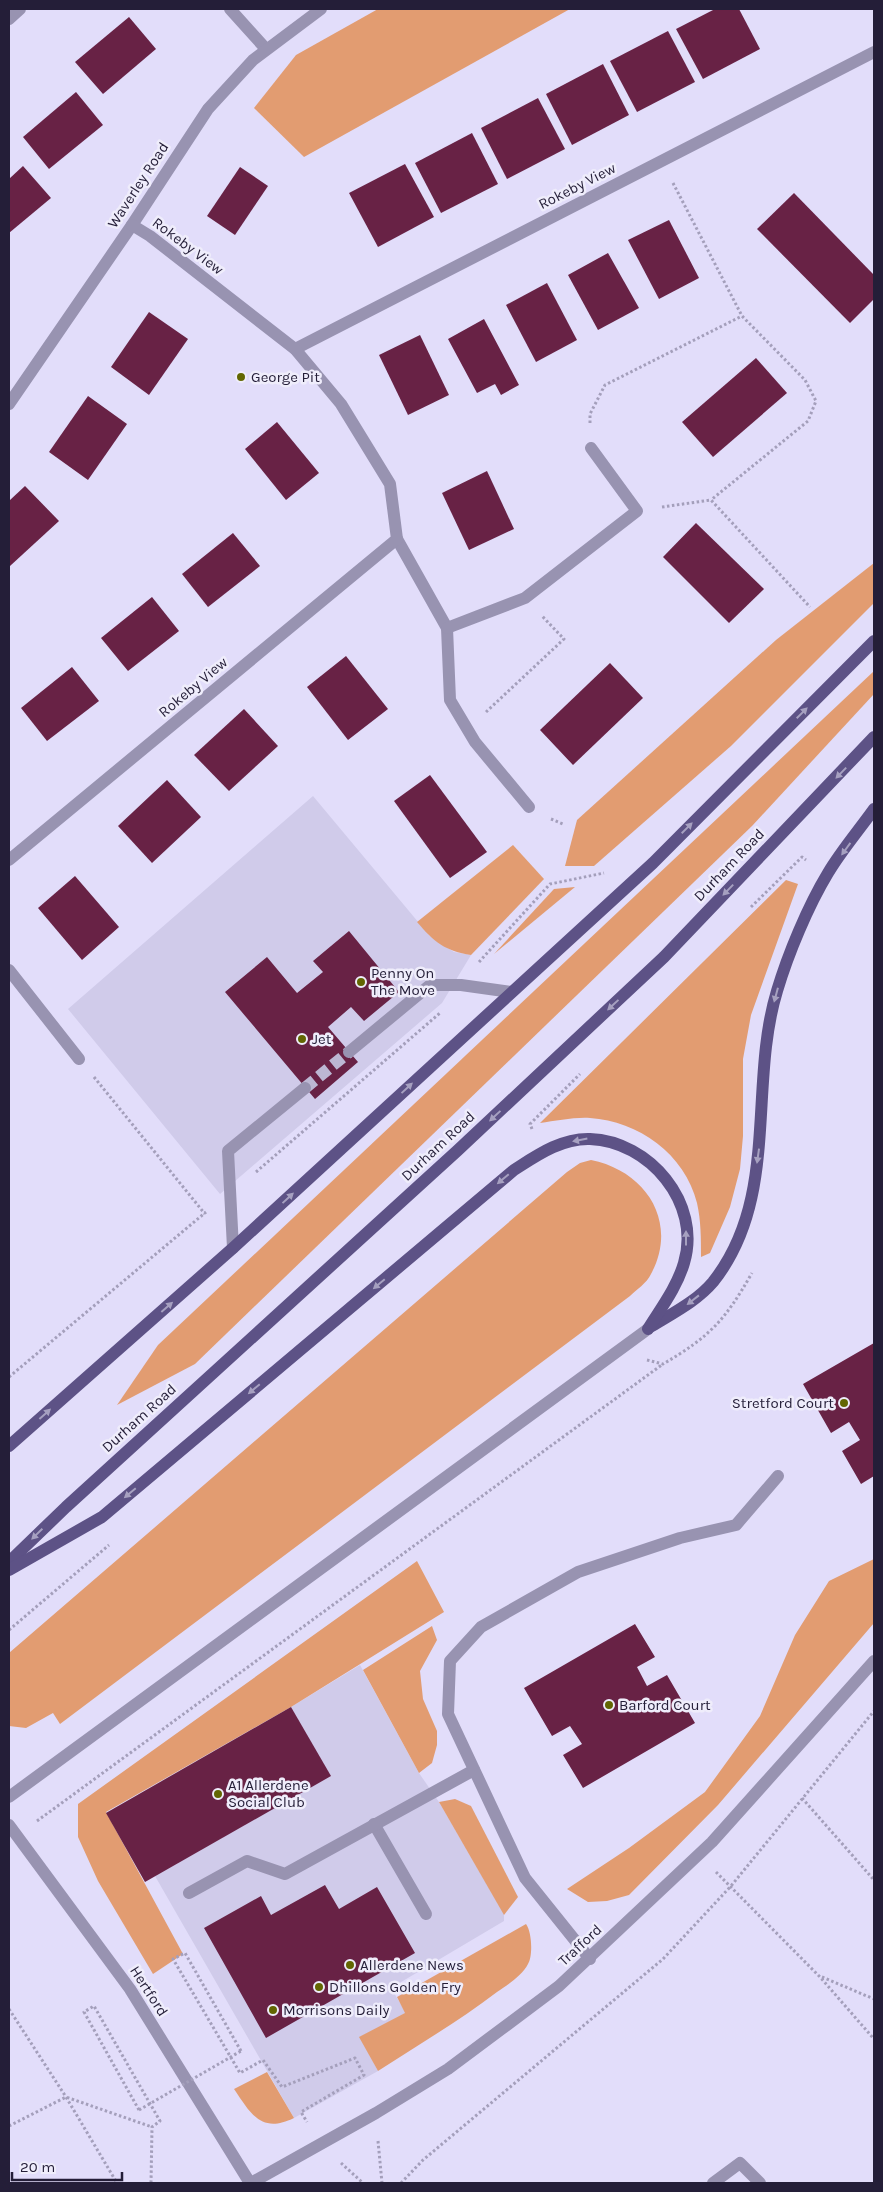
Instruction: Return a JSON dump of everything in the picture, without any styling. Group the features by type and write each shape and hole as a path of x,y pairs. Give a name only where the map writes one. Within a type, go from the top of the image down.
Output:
{"main road":[{"path":"9,1446 233,1248 653,862 874,641"},
{"name":"Durham Road","path":"9,1562 66,1507 457,1151 664,957 874,737"},
{"path":"648,1329 693,1301 712,1282 727,1260 744,1225 753,1192 761,1140 769,1028 777,991 806,917 828,873 874,809"},
{"path":"9,1570 102,1517 514,1170 558,1145 588,1139 613,1142 639,1153 657,1167 671,1185 683,1211 687,1235 685,1262 672,1291 648,1329"}],"street":[{"path":"9,20 20,9"},
{"path":"230,9 266,49"},
{"name":"Waverley Road","path":"9,404 132,225 208,109 252,60 321,9"},
{"name":"Rokeby View","path":"295,349 874,52"},
{"name":"Rokeby View","path":"132,225 150,236 295,349 341,404 390,484 397,539 447,628 450,700 475,742 529,807"},
{"path":"447,628 484,616 525,598 638,511 591,448"},
{"name":"Rokeby View","path":"9,860 397,539"},
{"path":"9,970 79,1059"},
{"path":"349,1052 430,986 461,985 511,992"},
{"path":"233,1248 228,1151 305,1088"},
{"path":"9,1797 648,1329"},
{"path":"590,1959 525,1878 474,1770 448,1714 450,1661 481,1627 578,1572 680,1538 736,1525 778,1476"},
{"name":"Trafford","path":"251,2183 321,2145 448,2069 559,1986 698,1856 874,1661"},
{"path":"189,1893 247,1861 285,1874 474,1770"},
{"path":"374,1824 426,1914"},
{"name":"Hertford","path":"9,1825 130,1989 251,2183"},
{"path":"713,2183 740,2164 760,2183"}],"path":[{"path":"638,511 711,500 808,421 816,401 805,380 742,316 662,161"},
{"path":"591,448 590,414 606,385 742,316"},
{"path":"711,500 810,606"},
{"path":"467,729 564,639 525,598"},
{"path":"79,1059 233,1248"},
{"path":"17,1836 664,1364"},
{"path":"9,1630 17,1623"},
{"path":"401,2183 423,2160 663,1958 731,1886 874,1711"},
{"path":"802,1798 874,1880"},
{"path":"698,1856 731,1886 820,1977 874,2038"},
{"path":"152,2127 160,2121 150,2105 146,2096 94,2006 84,2012 139,2110 147,2105 156,2100 198,2075 224,2061 232,2056 241,2051 186,1953 174,1959 230,2057 235,2065 240,2073 263,2060 282,2086 355,2058 364,2075 301,2112 321,2145 363,2183"},
{"path":"820,1977 874,1999"},
{"path":"9,2009 117,2183"},
{"path":"9,2126 66,2098 152,2127"},
{"path":"376,2113 382,2183"},
{"path":"150,2183 152,2127"}],"shaded area":[{"path":"378,9 570,9 304,157 254,108 296,55"},
{"path":"874,563 874,603 731,746 594,866 565,866 577,820 776,640"},
{"path":"874,671 874,694 752,826 195,1364 117,1405 158,1345"},
{"path":"313,796 429,935 454,952 471,955 442,1003 220,1194 68,1009"},
{"path":"513,845 544,879 471,955 447,948 429,935 417,922"},
{"path":"786,880 798,884 751,1015 743,1059 743,1136 740,1169 730,1207 710,1253 701,1257 699,1216 691,1185 671,1155 657,1143 642,1133 608,1121 584,1118 540,1123"},
{"path":"575,887 494,954 554,889"},
{"path":"591,1160 611,1166 628,1175 642,1187 652,1202 659,1218 661,1236 659,1255 651,1274 644,1283 630,1296 60,1724 53,1713 26,1728 9,1726 9,1653 567,1172 580,1163"},
{"path":"874,1559 874,1623 718,1805 629,1895 607,1901 588,1902 567,1889 629,1848 705,1792 760,1716 795,1635 829,1581"},
{"path":"417,1561 444,1612 291,1707 106,1812 183,1954 153,1974 98,1881 78,1837 78,1804"},
{"path":"432,1626 437,1640 420,1671 423,1699 437,1731 437,1745 432,1763 419,1773 363,1670"},
{"path":"360,1665 419,1773 439,1802 504,1914 504,1921 391,1988 406,2013 360,2037 378,2071 294,2118 155,1876 145,1882 106,1813 291,1707"},
{"path":"455,1799 471,1806 518,1897 504,1915 439,1802"},
{"path":"526,1924 531,1938 531,1956 528,1964 518,1976 468,2013 378,2071 359,2037 405,2013 397,1997"},
{"path":"267,2072 294,2118 273,2124 258,2119 234,2089"}],"building":[{"path":"715,9 739,9 760,49 703,79 676,29"},
{"path":"129,17 156,49 103,94 75,62"},
{"path":"668,31 695,82 637,112 610,61"},
{"path":"603,64 629,115 572,145 546,94"},
{"path":"76,92 103,125 49,169 23,137"},
{"path":"538,98 565,149 507,179 481,128"},
{"path":"472,133 498,184 441,213 415,163"},
{"path":"405,164 434,217 378,247 349,193"},
{"path":"23,166 51,198 9,233 9,179"},
{"path":"240,167 268,186 235,235 207,216"},
{"path":"794,193 874,275 874,299 850,323 757,229"},
{"path":"669,220 699,278 659,299 628,240"},
{"path":"608,253 639,308 598,330 568,275"},
{"path":"547,283 577,340 536,362 506,305"},
{"path":"149,312 188,339 149,395 111,367"},
{"path":"484,319 519,385 501,395 495,384 477,393 448,339"},
{"path":"420,335 449,395 408,415 379,355"},
{"path":"756,358 787,393 713,457 682,422"},
{"path":"88,396 127,424 88,480 49,452"},
{"path":"277,422 319,473 286,500 245,449"},
{"path":"487,471 514,529 469,550 442,493"},
{"path":"25,486 59,521 10,566 9,501"},
{"path":"696,523 764,589 729,623 663,557"},
{"path":"233,533 260,566 208,607 182,574"},
{"path":"152,597 179,631 128,671 101,638"},
{"path":"346,656 388,709 348,740 307,687"},
{"path":"610,663 643,698 573,765 540,730"},
{"path":"72,667 99,701 47,741 21,708"},
{"path":"244,709 278,746 229,791 194,755"},
{"path":"430,775 487,852 450,878 394,801"},
{"path":"167,780 201,817 152,863 118,826"},
{"path":"75,876 119,927 82,960 38,908"},
{"name":"Jet","path":"349,931 399,992 364,1021 351,1007 328,1027 358,1062 315,1099 225,992 267,957 297,993 323,972 313,961"},
{"name":"Stretford Court","path":"874,1343 874,1476 861,1484 842,1451 860,1440 849,1422 831,1433 803,1384"},
{"name":"Barford Court","path":"635,1624 655,1657 637,1667 647,1686 667,1675 695,1723 583,1788 563,1755 582,1744 570,1726 552,1736 524,1688"},
{"name":"A1 Allerdene Social Club","path":"291,1707 331,1776 145,1882 106,1813"},
{"path":"325,1885 339,1909 377,1887 415,1953 266,2038 204,1928 261,1896 271,1915"}],"tunnel":[{"path":"305,1088 349,1052"}],"place":[{"name":"George Pit","path":"241,377"},
{"name":"Penny On The Move","path":"361,982"},
{"name":"Jet","path":"302,1039"},
{"name":"Stretford Court","path":"844,1403"},
{"name":"Barford Court","path":"609,1705"},
{"name":"A1 Allerdene Social Club","path":"218,1794"},
{"name":"Allerdene News","path":"350,1965"},
{"name":"Dhillons Golden Fry","path":"319,1987"},
{"name":"Morrisons Daily","path":"273,2010"}]}
